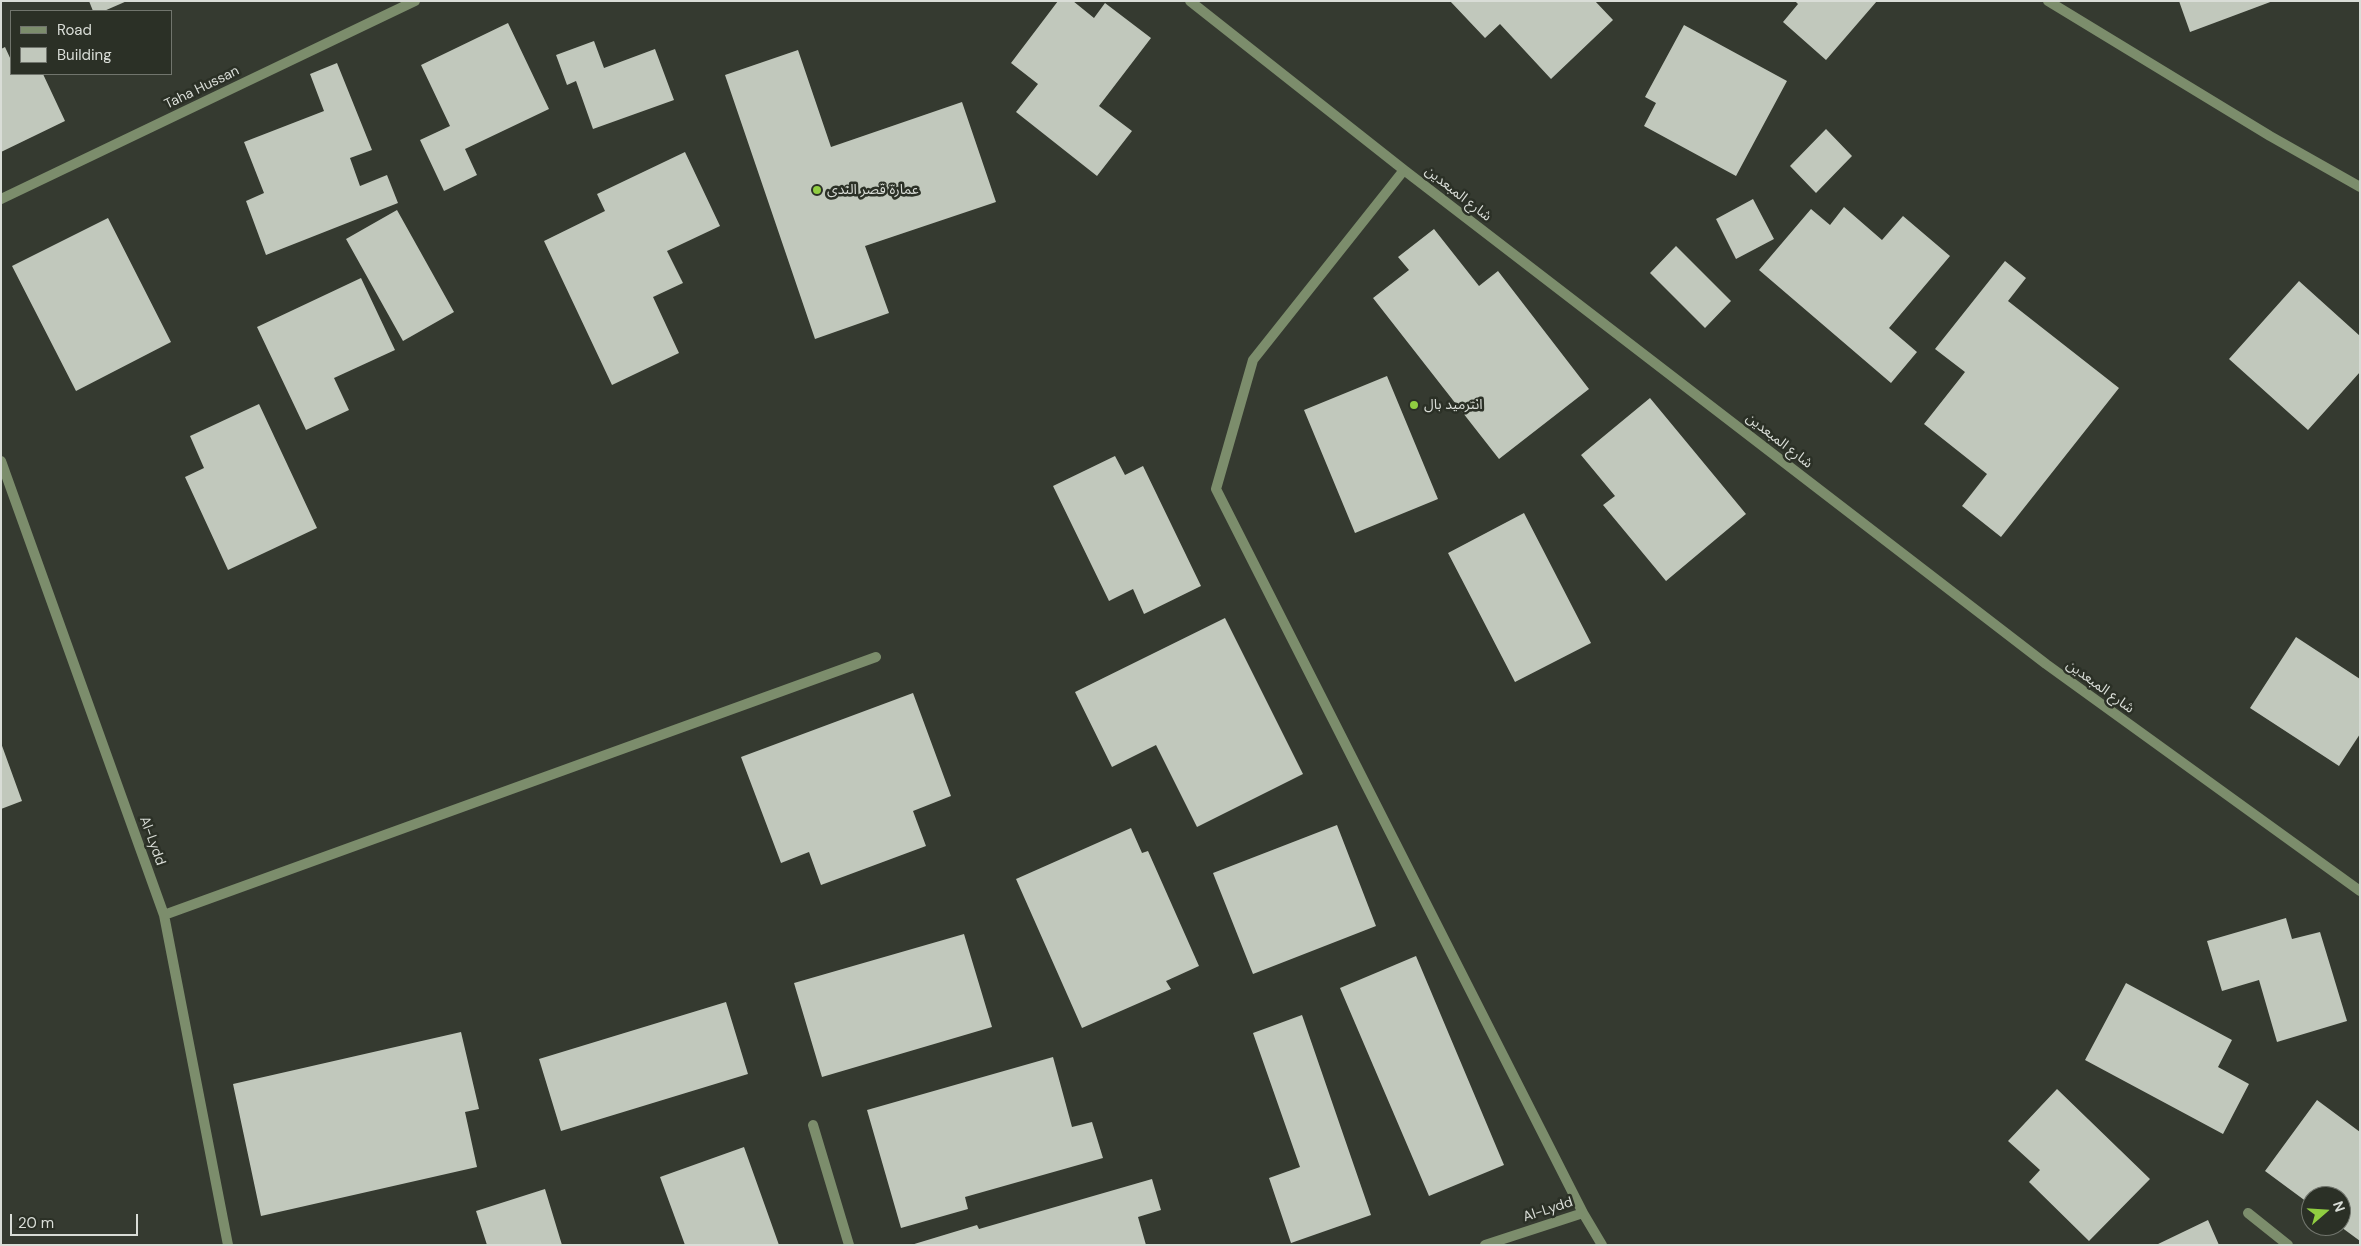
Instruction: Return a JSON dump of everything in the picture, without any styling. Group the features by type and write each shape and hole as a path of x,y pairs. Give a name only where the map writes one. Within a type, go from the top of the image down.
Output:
{"street":[{"name":"Taha Hussan","path":"1,199 415,1"},
{"name":"شارع المبعدين","path":"1190,1 1404,170 2046,664 2359,888"},
{"path":"2048,1 2270,136 2360,187"},
{"path":"1404,170 1253,360 1216,489 1584,1213"},
{"name":"Al-Lydd","path":"1,461 164,915 228,1245"},
{"path":"164,915 876,656"},
{"path":"813,1125 849,1245"},
{"name":"Al-Lydd","path":"1485,1245 1584,1213 1602,1245"},
{"path":"2248,1213 2288,1245"}],"building":[{"path":"89,1 127,1 106,10 93,10"},
{"path":"1058,1 1073,1 1094,18 1105,3 1151,38 1099,106 1132,131 1097,176 1016,112 1038,84 1011,63"},
{"path":"1450,1 1595,1 1613,20 1551,79 1500,24 1485,38"},
{"path":"1795,1 1877,1 1826,60 1783,22 1798,4"},
{"path":"2179,1 2273,1 2190,32"},
{"path":"508,23 549,109 465,149 477,175 444,191 420,140 450,126 421,65"},
{"path":"1684,25 1787,81 1736,176 1644,126 1656,103 1645,97"},
{"path":"594,41 604,68 655,49 674,100 593,129 576,81 567,85 556,55"},
{"path":"5,47 10,58 10,75 43,75 65,121 1,152 1,49"},
{"path":"798,50 831,147 962,102 996,202 865,246 889,313 815,339 725,75"},
{"path":"337,63 372,150 350,158 360,186 387,175 398,203 266,255 246,201 264,193 244,142 324,111 310,74"},
{"path":"1826,129 1852,156 1816,193 1790,166"},
{"path":"685,152 720,226 667,251 683,283 653,297 679,353 612,385 544,241 605,211 597,194"},
{"path":"1753,199 1774,239 1736,259 1716,219"},
{"path":"1844,207 1882,240 1903,216 1950,256 1889,328 1917,352 1891,383 1759,270 1811,209 1830,225"},
{"path":"397,210 454,312 403,341 346,239"},
{"path":"108,218 171,342 76,391 12,266"},
{"path":"1434,229 1479,286 1498,271 1589,389 1499,459 1373,298 1409,270 1398,257"},
{"path":"1676,246 1731,301 1705,328 1650,273"},
{"path":"2005,261 2026,278 2008,301 2119,388 2001,537 1962,506 1987,474 1924,424 1965,372 1935,349"},
{"path":"361,278 395,350 334,378 349,410 306,430 257,327"},
{"path":"2299,281 2360,336 2360,372 2308,430 2229,359"},
{"path":"1387,376 1438,499 1355,533 1304,410"},
{"path":"1650,398 1746,514 1666,581 1603,505 1615,496 1581,455"},
{"path":"259,404 317,528 228,570 185,477 204,468 190,436"},
{"path":"1115,456 1125,475 1143,466 1201,586 1144,614 1133,589 1109,601 1053,486"},
{"path":"1524,513 1591,643 1515,682 1448,553"},
{"path":"1225,618 1303,774 1197,827 1156,745 1112,767 1075,692"},
{"path":"2296,637 2360,679 2360,734 2339,766 2250,708"},
{"path":"913,693 951,796 913,811 926,846 821,885 809,852 781,863 741,757"},
{"path":"1,743 22,801 1,809"},
{"path":"1337,825 1376,926 1253,974 1213,873"},
{"path":"1131,828 1142,853 1148,851 1199,966 1166,981 1171,989 1082,1028 1016,879"},
{"path":"2286,918 2292,939 2320,932 2347,1021 2277,1042 2259,980 2222,991 2207,941"},
{"path":"964,934 992,1027 822,1077 794,983"},
{"path":"1416,956 1504,1165 1429,1196 1340,988"},
{"path":"2126,983 2232,1040 2218,1067 2249,1084 2223,1134 2085,1060"},
{"path":"726,1002 748,1074 561,1131 539,1059"},
{"path":"1302,1015 1371,1215 1291,1243 1269,1178 1300,1167 1253,1033"},
{"path":"461,1032 479,1109 465,1112 477,1167 261,1216 233,1084"},
{"path":"1053,1057 1072,1127 1092,1122 1103,1158 965,1197 968,1209 901,1228 867,1110"},
{"path":"2057,1089 2150,1179 2089,1241 2029,1182 2040,1170 2008,1141"},
{"path":"2317,1100 2360,1132 2360,1241 2351,1234 2351,1186 2301,1186 2301,1198 2265,1171"},
{"path":"744,1147 779,1245 685,1245 660,1177"},
{"path":"1152,1179 1161,1210 1138,1217 1146,1245 911,1245 977,1225 979,1229"},
{"path":"545,1189 562,1245 487,1245 476,1211"},
{"path":"2208,1220 2219,1245 2156,1245"}],"place":[{"name":"عمارة قصر الندى","path":"817,190"},
{"name":"انترميد بال","path":"1414,405"}]}
